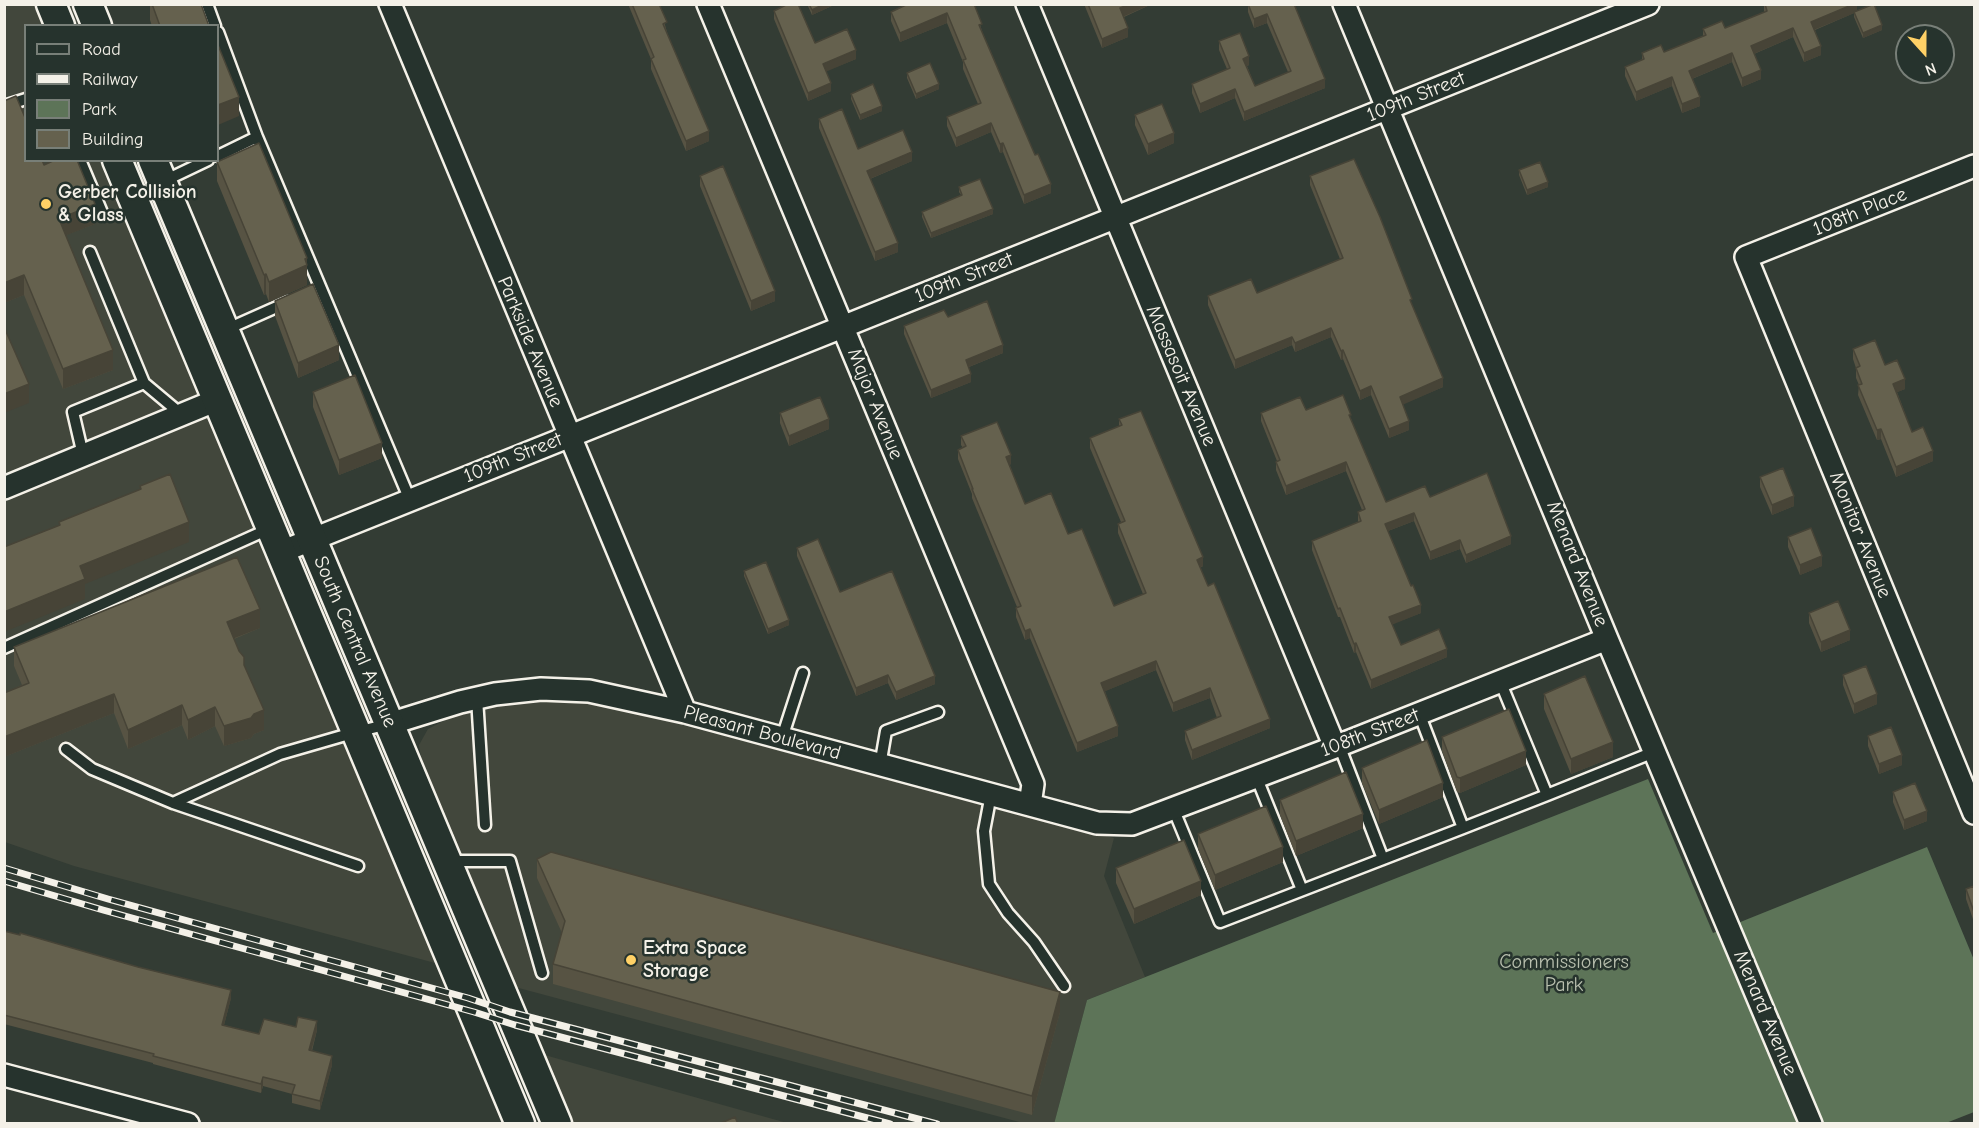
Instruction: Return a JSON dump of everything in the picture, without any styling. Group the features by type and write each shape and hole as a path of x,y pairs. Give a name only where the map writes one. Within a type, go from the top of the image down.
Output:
{"street":[{"path":"51,4 59,24"},
{"path":"88,4 96,24"},
{"name":"Parkside Avenue","path":"390,4 685,712"},
{"name":"Major Avenue","path":"708,4 1033,784 1030,805"},
{"name":"Massasoit Avenue","path":"1027,4 1337,746"},
{"name":"Menard Avenue","path":"1344,4 1811,1124"},
{"name":"109th Street","path":"276,540 312,539 1648,4"},
{"name":"South Central Avenue","path":"118,162 520,1124"},
{"name":"108th Place","path":"1746,257 1974,166"},
{"name":"South Central Avenue","path":"158,171 557,1124"},
{"name":"Monitor Avenue","path":"1746,257 1974,813"},
{"path":"4,488 217,400"},
{"name":"108th Street","path":"1132,824 1607,639"},
{"name":"Pleasant Boulevard","path":"389,724 495,694 541,689 589,691 685,712 1097,823 1132,824"},
{"path":"4,1076 188,1124"}],"lane":[{"path":"207,4 214,24"},
{"path":"219,35 257,137 410,500"},
{"path":"4,106 24,100"},
{"path":"219,156 257,137"},
{"path":"81,162 103,215"},
{"path":"158,171 199,162"},
{"path":"90,252 144,383 182,414"},
{"path":"310,292 321,287"},
{"path":"224,330 299,297"},
{"path":"83,455 73,412 144,383"},
{"path":"4,648 276,540"},
{"path":"782,738 803,673"},
{"path":"1500,681 1546,795"},
{"path":"477,698 485,825"},
{"path":"880,766 886,731 938,712"},
{"path":"1419,713 1462,828"},
{"path":"173,803 280,754 389,724"},
{"path":"1337,746 1383,859"},
{"path":"66,749 92,769 173,803 358,866"},
{"path":"1173,808 1220,922 1654,752"},
{"path":"1256,776 1302,890"},
{"path":"991,794 984,831 989,884 1008,913 1035,942 1064,986"},
{"path":"447,861 510,861 542,972"}],"shaded area":[{"path":"5,5 71,5 80,24 24,24 24,162 136,162 476,974 74,866 5,842"},
{"path":"526,698 564,698 594,702 1114,838 1104,876 1145,977 1087,1000 1054,1124 1023,1123 515,987 421,758 419,745 428,729 453,716"},
{"path":"541,1054 787,1123 570,1123"}],"green space":[{"name":"Commissioners Park","path":"1648,779 1713,933 1927,847 1974,960 1974,1112 1946,1123 1054,1124 1087,1000"}],"building":[{"path":"152,4 201,4 208,24 159,24"},
{"path":"632,4 659,4 667,22 663,24 709,131 686,141 651,59 654,57"},
{"path":"788,4 798,4 815,43 847,29 856,50 823,64 831,83 808,93 774,11"},
{"path":"809,4 824,4 812,10"},
{"path":"908,4 974,4 982,24 979,25 1035,155 1038,154 1051,184 1024,195 1003,143 1000,144 991,123 956,138 947,117 981,103 963,60 966,59 947,13 900,33 891,12"},
{"path":"1088,4 1130,4 1120,8 1128,28 1102,39"},
{"path":"1248,4 1294,4 1325,79 1244,112 1235,89 1200,104 1192,84 1230,68 1219,41 1240,33 1249,56 1243,59 1255,86 1291,71 1267,14 1254,19"},
{"path":"1765,4 1854,4 1811,22 1821,46 1804,53 1793,28 1751,46 1761,70 1742,78 1732,53 1689,71 1700,97 1682,104 1672,77 1636,92 1625,67 1644,59 1642,53 1661,45 1664,52 1706,35 1703,29 1722,21 1725,28 1767,11"},
{"path":"1874,4 1882,25 1863,33 1854,12"},
{"path":"219,47 239,97 219,105"},
{"path":"930,63 939,84 916,94 907,73"},
{"path":"873,84 882,106 860,115 851,94"},
{"path":"16,96 24,115 24,162 43,162 44,165 51,162 78,162 95,204 59,219 113,350 63,369 24,275 4,283 4,101"},
{"path":"1162,104 1174,133 1148,144 1135,115"},
{"path":"842,109 858,149 903,130 912,152 867,171 898,243 875,252 819,119"},
{"path":"259,143 307,258 305,259 307,265 269,282 266,274 264,275 217,162"},
{"path":"1354,159 1380,217 1412,299 1410,300 1443,378 1400,397 1409,421 1389,429 1371,386 1360,391 1331,328 1295,343 1292,337 1235,360 1208,296 1251,279 1257,293 1343,258 1310,176"},
{"path":"1540,162 1548,182 1527,190 1519,170"},
{"path":"723,166 775,291 751,301 700,176"},
{"path":"980,179 993,209 931,233 922,212 962,195 959,187"},
{"path":"313,284 339,345 298,363 275,301"},
{"path":"987,301 1003,345 966,360 971,374 931,390 904,326 944,310 948,317"},
{"path":"4,327 29,384 4,394"},
{"path":"1875,340 1885,365 1897,360 1905,379 1893,384 1912,432 1923,427 1933,451 1896,467 1881,429 1877,430 1858,385 1862,384 1856,368 1860,366 1853,349"},
{"path":"355,375 382,443 339,460 313,392"},
{"path":"1343,395 1351,415 1349,415 1386,502 1425,486 1430,497 1487,473 1511,536 1466,555 1460,540 1430,552 1414,513 1385,524 1421,605 1389,617 1401,645 1439,629 1447,649 1371,680 1340,608 1338,609 1312,541 1361,521 1358,512 1365,509 1346,462 1286,486 1276,462 1280,460 1261,413 1300,397 1306,410"},
{"path":"820,397 829,419 789,436 780,413"},
{"path":"1141,411 1203,557 1197,560 1208,586 1214,583 1270,719 1192,750 1185,731 1221,716 1210,688 1173,703 1156,661 1101,683 1118,726 1077,743 1030,629 1025,631 1016,608 1021,606 958,450 966,446 961,436 997,422 1011,455 1006,457 1025,504 1051,493 1068,534 1082,529 1114,606 1146,593 1118,524 1125,521 1090,438 1122,425 1119,419"},
{"path":"1783,468 1794,496 1772,505 1760,477"},
{"path":"170,474 189,522 80,566 85,579 4,612 4,547 60,525 59,522 141,489 140,486"},
{"path":"1811,528 1822,556 1800,565 1788,537"},
{"path":"818,539 840,592 892,571 935,676 896,692 888,675 856,688 797,548"},
{"path":"237,557 260,609 227,622 239,651 244,657 244,665 264,710 254,714 251,718 224,726 215,707 188,720 182,705 128,730 114,694 4,737 4,693 29,683 14,647"},
{"path":"766,562 789,620 768,629 744,571"},
{"path":"1838,601 1850,630 1821,642 1809,613"},
{"path":"1866,666 1877,694 1854,704 1843,675"},
{"path":"1585,676 1613,742 1571,759 1544,694"},
{"path":"1509,709 1526,751 1460,778 1457,777 1442,737"},
{"path":"1891,727 1902,755 1879,764 1868,736"},
{"path":"1427,740 1443,783 1379,810 1362,768"},
{"path":"1346,772 1363,814 1296,841 1280,800"},
{"path":"1915,783 1927,811 1904,820 1893,792"},
{"path":"1266,806 1283,847 1215,875 1198,834"},
{"path":"1184,840 1201,881 1134,909 1116,868"},
{"path":"551,852 1060,992 1032,1096 553,964 565,921 537,859"},
{"path":"1974,886 1974,912 1966,889"},
{"path":"4,931 20,935 20,933 138,967 231,990 222,1025 259,1034 264,1019 296,1027 298,1017 317,1021 309,1050 332,1056 320,1101 292,1094 295,1085 263,1077 261,1084 4,1015"},
{"path":"735,1117 738,1124 719,1124"}],"railway":[{"path":"4,868 468,998 510,1012 937,1124"},
{"path":"4,881 515,1025 890,1124"}],"place":[{"name":"Gerber Collision & Glass","path":"46,204"},
{"name":"Extra Space Storage","path":"631,960"}]}
